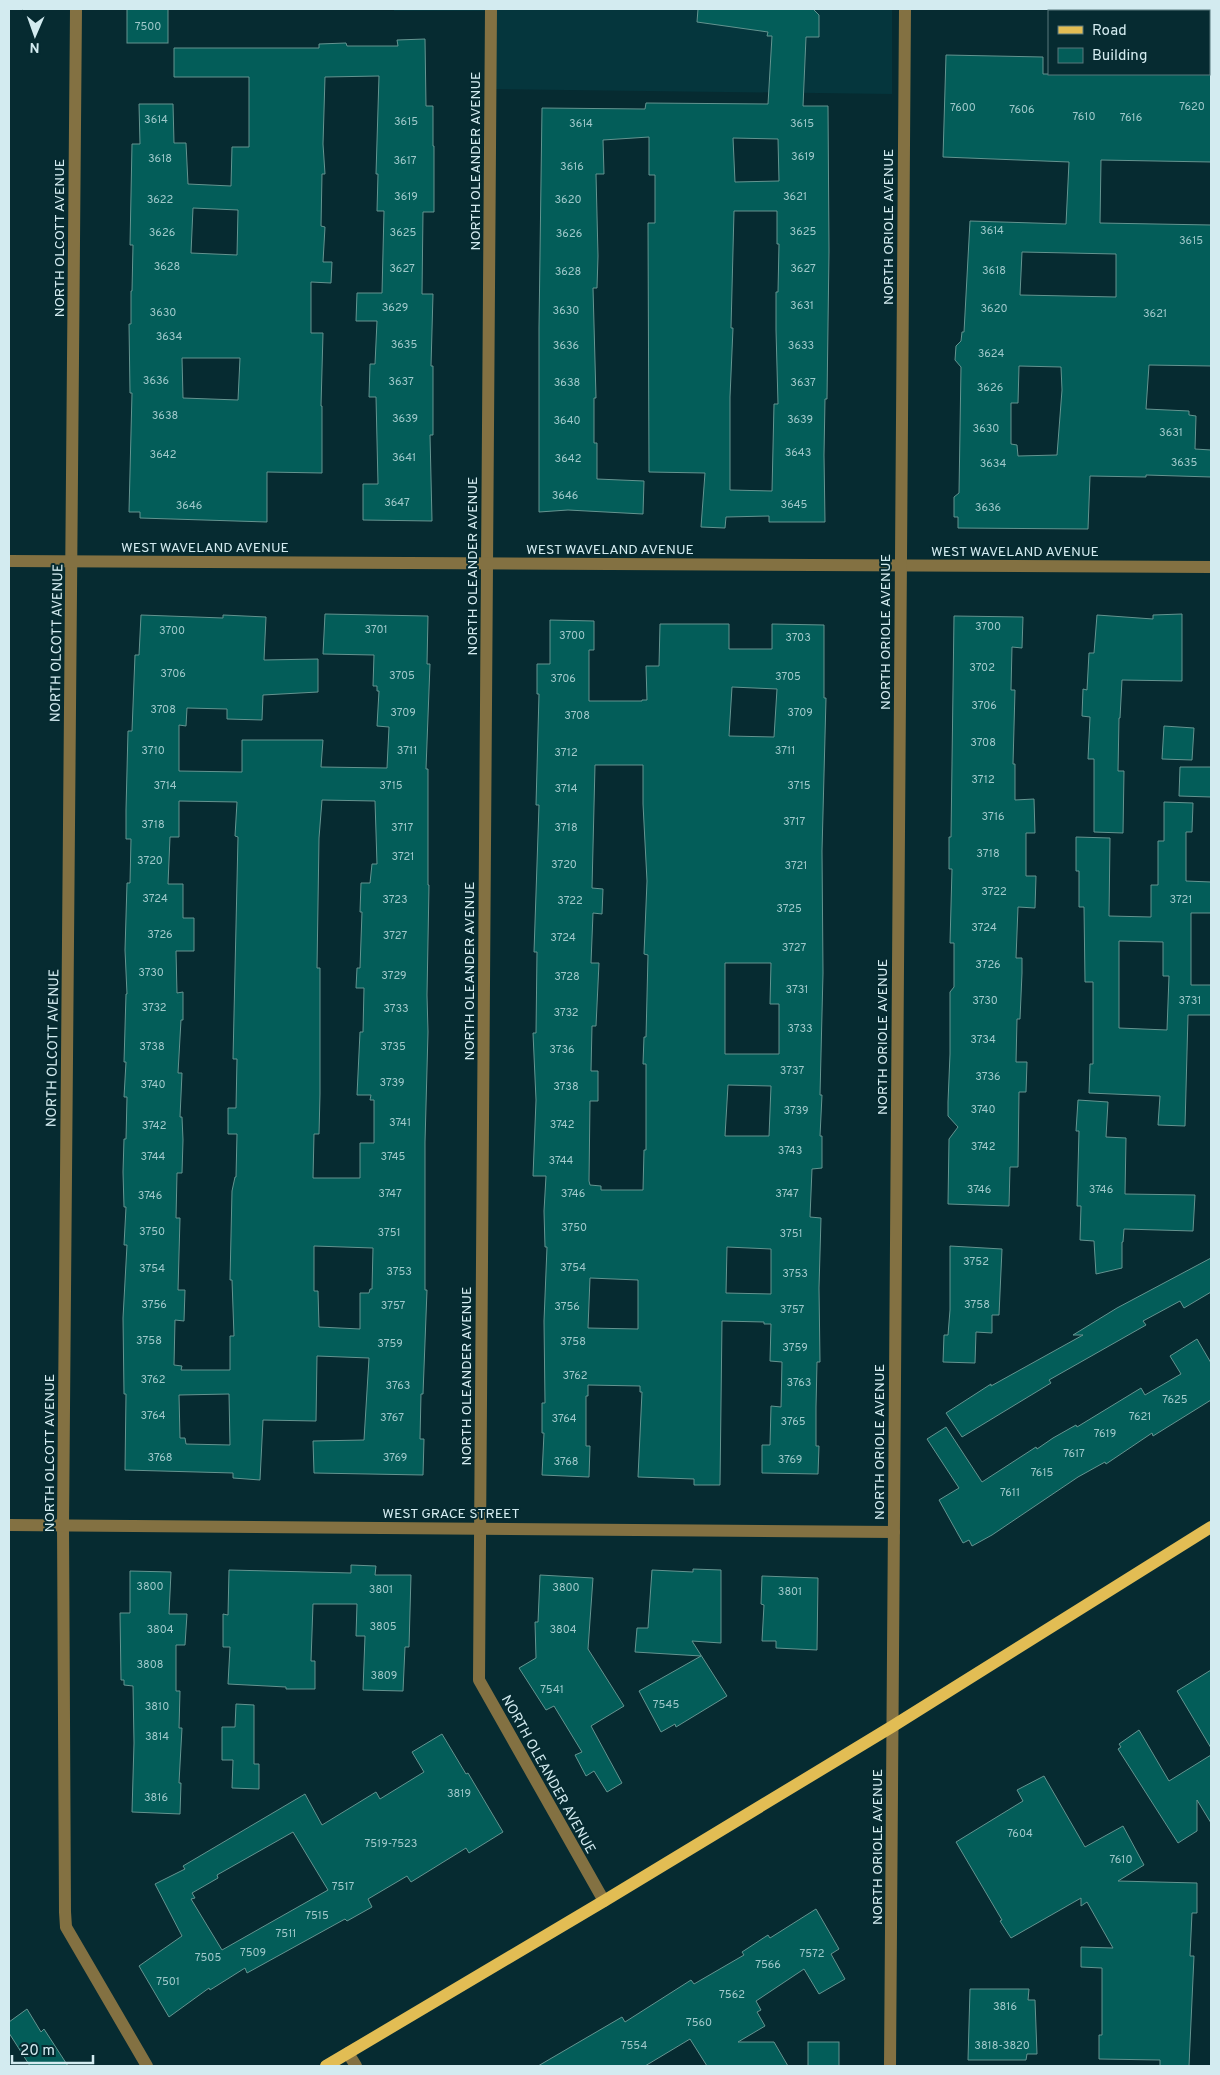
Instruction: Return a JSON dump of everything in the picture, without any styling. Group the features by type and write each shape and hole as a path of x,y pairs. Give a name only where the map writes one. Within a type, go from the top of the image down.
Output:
{"main road":[{"path":"326,2066 893,1726 1211,1527"}],"street":[{"name":"NORTH OLCOTT AVENUE","path":"76,9 63,1525 66,1927 147,2066"},
{"name":"NORTH OLEANDER AVENUE","path":"491,9 480,1680 604,1901"},
{"name":"NORTH ORIOLE AVENUE","path":"890,2066 904,9"},
{"name":"WEST WAVELAND AVENUE","path":"9,561 1211,567"},
{"name":"WEST GRACE STREET","path":"9,1524 894,1532"},
{"path":"348,2053 356,2066"}],"shaded area":[{"path":"394,9 892,9 892,94 494,89 494,11 394,11"}],"building":[{"path":"127,9 168,9 168,43 127,43"},
{"path":"698,9 813,9 819,15 819,37 806,37 803,106 828,106 829,251 827,399 825,399 824,455 825,522 769,522 769,516 726,517 725,528 701,527 705,473 649,472 648,223 655,223 655,175 649,175 649,137 603,140 604,174 596,174 598,256 597,288 593,288 596,398 594,398 594,443 597,443 597,479 644,481 643,514 568,510 539,512 542,108 645,109 646,103 768,104 772,36 767,36 768,32 697,22","holes":["733,138 778,139 779,181 735,182","734,211 777,211 777,244 779,244 778,292 776,292 778,404 774,404 772,491 730,490"]},
{"path":"425,39 426,106 433,106 434,212 423,212 422,294 433,294 431,366 433,366 433,435 430,435 432,521 363,520 363,484 378,484 376,397 369,397 370,364 375,364 377,321 356,321 357,293 382,293 384,211 377,211 378,174 376,174 379,76 325,77 323,144 325,174 322,174 321,226 325,227 323,262 332,262 331,283 311,282 311,333 323,333 322,473 267,472 267,522 140,518 140,512 129,512 132,393 130,393 129,324 131,324 133,245 130,245 132,144 140,144 139,104 173,104 174,143 186,143 188,184 231,186 232,147 249,147 249,77 174,77 174,48 319,48 319,44 346,43 347,46 398,46 397,40","holes":["193,208 238,210 237,255 191,253","182,358 240,358 238,400 183,398"]},
{"path":"946,55 1043,57 1043,74 1048,75 1211,74 1211,162 1101,160 1100,223 1211,225 1211,366 1149,365 1146,409 1189,411 1189,415 1196,416 1195,449 1211,450 1211,477 1090,476 1088,529 958,528 958,517 954,517 954,497 959,493 961,367 955,360 956,346 961,341 962,332 964,332 970,221 1066,224 1069,162 943,157","holes":["1022,252 1116,254 1116,297 1020,295","1019,366 1061,367 1062,390 1057,455 1018,456 1017,445 1011,444 1011,403 1018,403"]},
{"path":"325,614 428,616 427,664 430,664 426,769 428,769 429,885 425,1142 425,1290 427,1290 420,1439 424,1439 423,1475 314,1473 313,1441 364,1440 369,1358 317,1356 316,1421 263,1420 260,1480 233,1478 233,1473 125,1470 126,1394 124,1394 123,1318 127,1245 124,1245 126,1207 124,1207 123,1172 127,1097 124,1097 126,1062 124,1062 127,994 125,950 127,883 130,883 131,839 126,839 126,810 128,731 132,731 135,655 139,655 141,615 223,618 223,615 266,617 264,660 318,659 318,692 263,695 262,720 227,719 227,709 187,708 186,726 179,725 179,771 242,772 242,740 323,740 321,767 387,768 389,727 377,726 379,691 377,691 377,686 373,686 374,655 323,654","holes":["322,800 375,801 377,864 372,864 370,883 361,883 360,968 357,968 356,988 364,988 363,1032 360,1032 357,1095 371,1095 370,1100 374,1100 374,1143 360,1143 360,1178 313,1178 314,1134 319,1134 320,1094 320,968 317,968 319,838","179,801 237,802 235,836 238,837 233,1059 237,1059 236,1108 228,1108 228,1134 237,1134 236,1177 232,1191 230,1280 232,1280 234,1336 230,1336 230,1370 181,1370 182,1366 174,1365 175,1320 184,1321 185,1290 178,1290 180,1218 176,1218 177,1173 182,1173 183,1140 182,1117 180,1117 182,1073 178,1073 181,1020 183,1020 183,992 177,993 176,951 194,951 194,918 183,918 183,884 168,884 170,837 179,837","314,1246 373,1248 372,1289 370,1289 369,1293 360,1293 360,1329 319,1327 318,1291 314,1291","229,1394 230,1445 186,1444 185,1438 180,1438 179,1395"]},
{"path":"1182,614 1182,681 1122,680 1118,771 1124,771 1123,833 1094,832 1094,759 1088,759 1090,717 1082,716 1083,689 1087,690 1089,653 1094,653 1097,615 1153,619 1153,615"},
{"path":"954,616 1023,617 1022,648 1012,647 1011,690 1015,690 1013,764 1015,764 1015,800 1034,799 1035,833 1026,833 1026,876 1036,876 1035,908 1018,907 1016,958 1022,958 1022,973 1020,1019 1017,1019 1016,1062 1027,1062 1026,1092 1019,1092 1018,1167 1010,1167 1009,1206 948,1204 949,1139 958,1127 948,1116 950,992 954,987 954,943 950,943 952,869 949,869 949,837 951,837"},
{"path":"550,620 594,621 594,650 589,650 589,701 642,701 647,700 646,666 659,666 660,624 729,624 729,649 772,649 772,624 824,625 824,698 826,698 822,851 823,973 820,1095 822,1095 820,1136 822,1136 822,1168 812,1169 810,1217 821,1218 819,1288 820,1362 817,1362 816,1407 816,1446 819,1446 818,1474 762,1473 762,1445 770,1445 771,1406 781,1407 782,1362 770,1361 771,1324 764,1324 764,1322 722,1321 720,1485 694,1485 694,1479 638,1477 642,1392 640,1392 640,1386 588,1385 588,1396 586,1396 586,1446 590,1446 589,1477 542,1475 544,1433 542,1433 542,1403 545,1403 544,1321 547,1247 545,1247 544,1211 546,1176 533,1176 536,1100 533,1033 536,1033 537,952 534,952 539,805 536,805 539,694 537,694 537,664 550,664","holes":["732,687 777,689 774,737 729,736","595,765 643,765 647,881 644,954 648,955 646,1037 644,1037 643,1064 646,1064 646,1150 644,1150 643,1190 601,1190 601,1186 590,1185 589,1181 590,1101 598,1101 598,1071 591,1071 592,1026 596,1026 599,963 591,963 593,913 602,914 603,889 592,888","725,963 771,963 770,1004 779,1004 779,1054 725,1054","728,1085 771,1086 769,1136 725,1136","727,1247 771,1249 771,1294 726,1293","590,1278 638,1280 638,1329 588,1328"]},
{"path":"1164,726 1194,728 1192,760 1162,759"},
{"path":"1180,767 1211,767 1211,797 1179,796"},
{"path":"1164,802 1193,803 1192,832 1186,832 1186,881 1211,882 1211,913 1191,913 1191,985 1211,985 1211,1015 1188,1015 1185,1126 1158,1125 1160,1096 1089,1093 1090,1064 1093,1064 1093,982 1085,982 1084,907 1079,907 1079,871 1076,871 1076,837 1110,838 1109,916 1151,917 1151,885 1158,885 1158,841 1164,841","holes":["1119,941 1163,942 1163,976 1169,976 1167,1030 1119,1028"]},
{"path":"1078,1100 1108,1102 1106,1137 1126,1138 1125,1194 1195,1195 1193,1231 1124,1229 1122,1268 1096,1274 1094,1241 1080,1240 1081,1206 1077,1206 1079,1131 1076,1131"},
{"path":"950,1246 1002,1249 999,1315 992,1315 992,1333 976,1332 975,1363 943,1362 944,1335 948,1335 950,1310"},
{"path":"1211,1258 1211,1292 1184,1308 1180,1301 1143,1321 1146,1325 1049,1380 1051,1383 962,1437 946,1413 991,1384 991,1386 1083,1335 1073,1335 1117,1308"},
{"path":"1197,1339 1211,1363 1211,1400 1153,1436 1152,1433 1106,1464 1105,1462 1078,1477 992,1535 972,1546 969,1540 963,1543 939,1500 959,1488 927,1439 946,1427 982,1482 1036,1447 1037,1449 1076,1425 1077,1427 1141,1388 1145,1395 1181,1374 1170,1356"},
{"path":"351,1565 376,1566 375,1575 411,1575 409,1647 405,1647 403,1691 363,1690 365,1636 356,1636 357,1604 313,1604 311,1661 315,1661 315,1689 286,1689 286,1687 228,1684 230,1647 223,1647 223,1614 228,1615 229,1570 351,1573"},
{"path":"693,1569 721,1570 721,1643 692,1641 727,1696 676,1727 675,1724 661,1732 639,1691 701,1656 635,1652 637,1628 648,1628 652,1570 693,1572"},
{"path":"130,1571 171,1572 169,1614 187,1614 185,1645 176,1645 176,1691 180,1691 179,1728 182,1728 179,1783 181,1783 180,1814 132,1812 133,1686 124,1685 124,1680 121,1680 120,1613 130,1613"},
{"path":"540,1575 593,1578 588,1649 624,1706 591,1726 622,1783 607,1792 594,1771 586,1776 575,1755 582,1752 554,1706 546,1710 519,1668 536,1658 535,1622 538,1622"},
{"path":"762,1576 818,1578 817,1650 776,1648 776,1641 762,1641 764,1605 761,1604"},
{"path":"1211,1670 1211,1748 1177,1691"},
{"path":"236,1704 254,1705 254,1764 259,1764 259,1789 232,1788 233,1760 222,1760 222,1727 235,1727"},
{"path":"1139,1730 1169,1781 1211,1755 1211,1823 1197,1800 1197,1831 1178,1843 1118,1749 1121,1747 1119,1744"},
{"path":"442,1734 503,1832 469,1853 466,1848 411,1882 407,1876 368,1899 372,1907 347,1921 345,1919 247,1973 245,1968 210,1990 209,1988 169,2017 139,1966 182,1936 155,1884 185,1869 183,1866 305,1794 322,1825 376,1792 380,1799 424,1772 412,1752","holes":["293,1832 328,1890 222,1950 191,1899 195,1898 192,1893 218,1878 217,1875"]},
{"path":"1044,1776 1085,1847 1123,1826 1144,1865 1118,1881 1197,1883 1197,1913 1192,1913 1190,1956 1194,1956 1189,2066 1160,2066 1160,2060 1099,2059 1099,2035 1102,2035 1102,1968 1081,1967 1081,1947 1113,1948 1087,1902 1081,1906 1081,1898 1011,1938 956,1842 1023,1801 1017,1790"},
{"path":"816,1909 839,1949 831,1954 845,1979 819,1994 804,1969 756,2001 761,2010 757,2012 765,2026 738,2042 774,2042 788,2066 707,2066 690,2039 645,2066 538,2066 622,2017 625,2022 691,1980 694,1984 744,1955 742,1952 768,1935 770,1938"},
{"path":"970,1989 1029,1989 1028,2000 1035,2000 1037,2054 1027,2054 1026,2060 968,2060"},
{"path":"27,2009 41,2032 44,2029 68,2066 30,2066 9,2033 9,2022"},
{"path":"808,2042 839,2042 839,2066 808,2066"}]}
